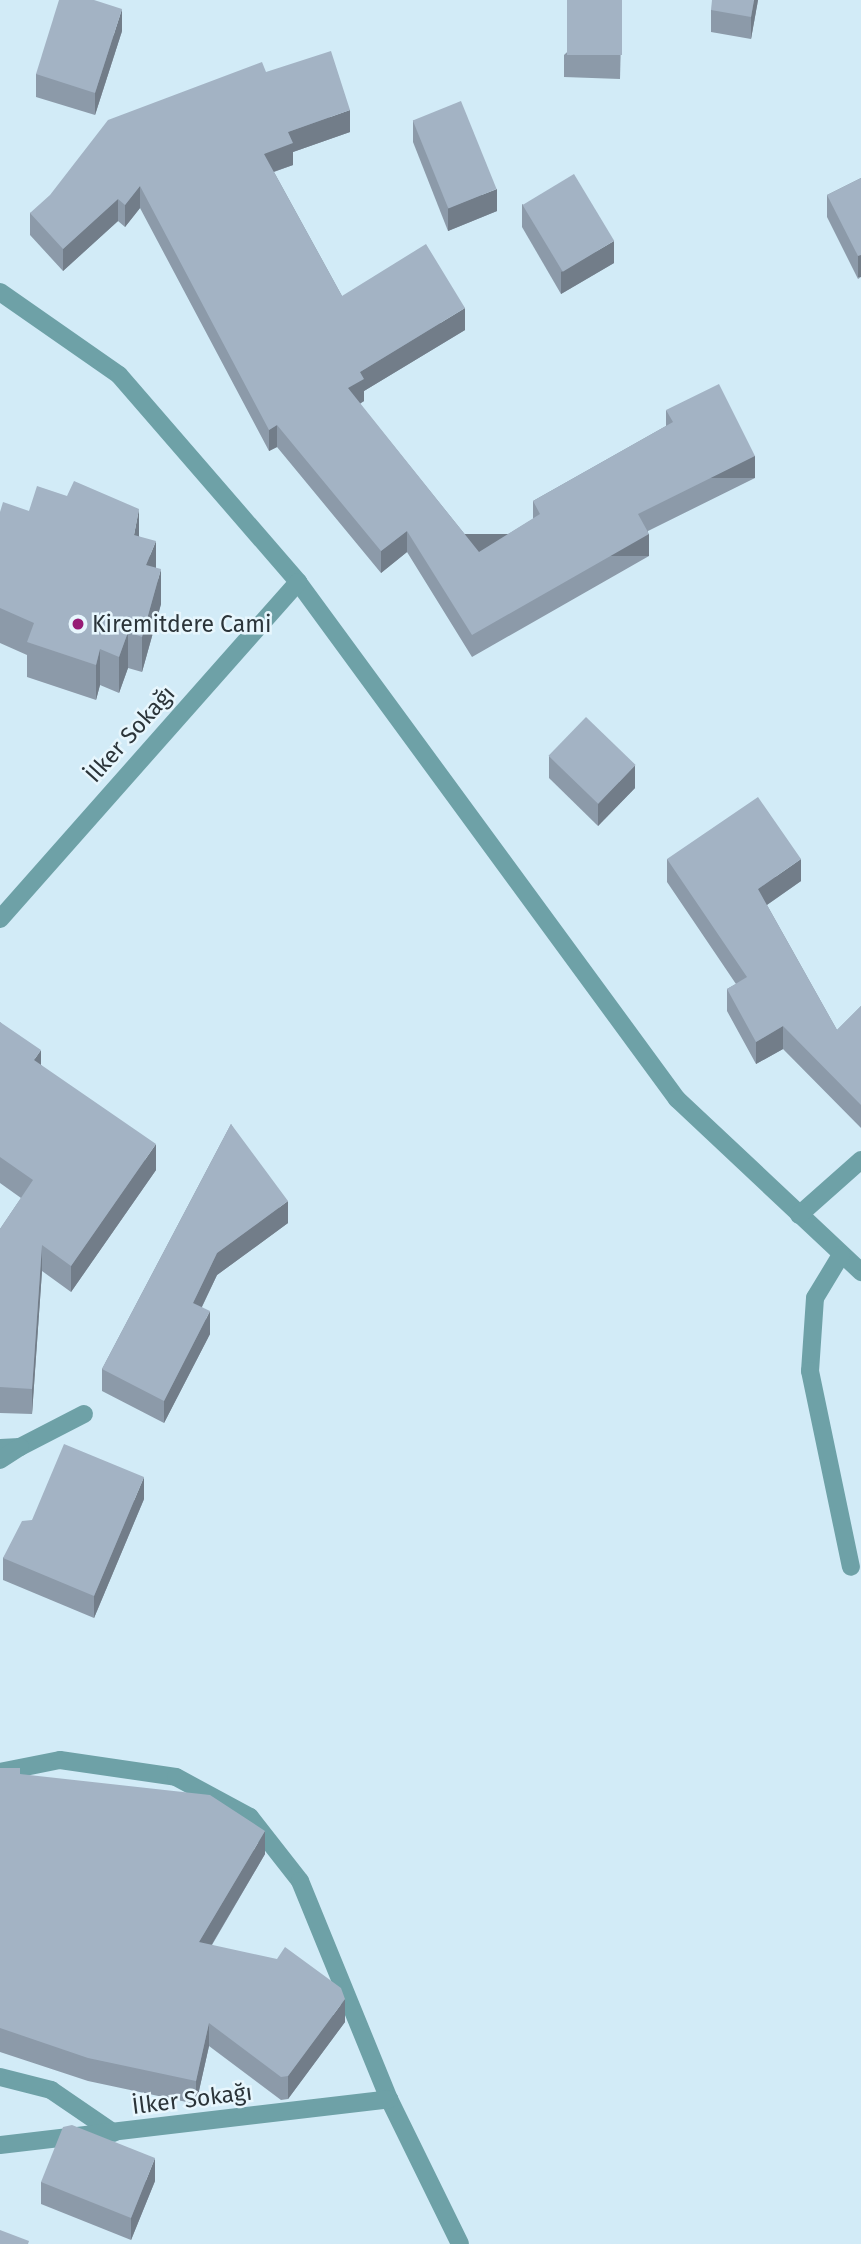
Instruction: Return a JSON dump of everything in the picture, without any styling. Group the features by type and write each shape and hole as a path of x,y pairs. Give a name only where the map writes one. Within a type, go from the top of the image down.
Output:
{"street":[{"path":"0,292 119,374 298,582 677,1099 861,1272"},
{"name":"İlker Sokağı","path":"0,919 298,582"},
{"path":"799,1215 861,1160"},
{"path":"841,1255 815,1298 810,1371 851,1567"},
{"path":"0,1460 84,1414"},
{"path":"0,1448 20,1447"},
{"path":"0,1772 60,1760 176,1777 250,1817 300,1881 389,2099 460,2244"},
{"path":"0,2077 51,2090 114,2133"},
{"name":"İlker Sokağı","path":"0,2145 389,2099"}],"building":[{"path":"59,0 94,0 122,9 95,93 36,74"},
{"path":"567,0 622,0 622,55 567,55"},
{"path":"712,0 754,0 751,17 711,10"},
{"path":"331,51 350,110 288,132 293,143 264,154 342,296 426,244 465,308 360,372 364,379 348,388 479,552 540,514 533,501 673,422 666,410 719,384 755,456 638,514 649,534 472,635 407,531 381,551 277,425 269,430 140,186 125,205 118,199 63,249 30,213 50,195 108,120 262,62 266,72"},
{"path":"461,101 497,189 448,209 413,120"},
{"path":"574,174 614,241 563,272 523,205"},
{"path":"861,178 861,255 858,256 827,195"},
{"name":"Kiremitdere Cami","path":"74,481 139,509 134,535 156,541 146,565 161,569 142,637 128,632 119,657 100,649 96,665 27,642 34,623 0,608 0,512 3,502 29,511 37,486 67,496"},
{"path":"586,717 636,765 598,804 548,756"},
{"path":"758,797 801,859 758,889 837,1030 861,1006 861,1105 783,1026 756,1042 727,989 747,977 667,859"},
{"path":"0,1022 41,1050 34,1060 156,1144 71,1266 42,1245 32,1389 0,1387 0,1229 33,1180 0,1157"},
{"path":"231,1124 288,1201 217,1253 193,1303 210,1311 164,1401 102,1369"},
{"path":"64,1444 144,1477 94,1596 3,1558 22,1521 32,1520"},
{"path":"0,1768 20,1768 20,1774 210,1795 265,1831 199,1942 277,1959 285,1947 341,1988 345,1999 288,2076 281,2077 209,2023 196,2081 88,2058 0,2028"},
{"path":"72,2125 155,2158 131,2218 41,2182 63,2127"},
{"path":"0,2230 29,2241 28,2244 0,2244"}],"place":[{"name":"Kiremitdere Cami","path":"78,624"}]}
